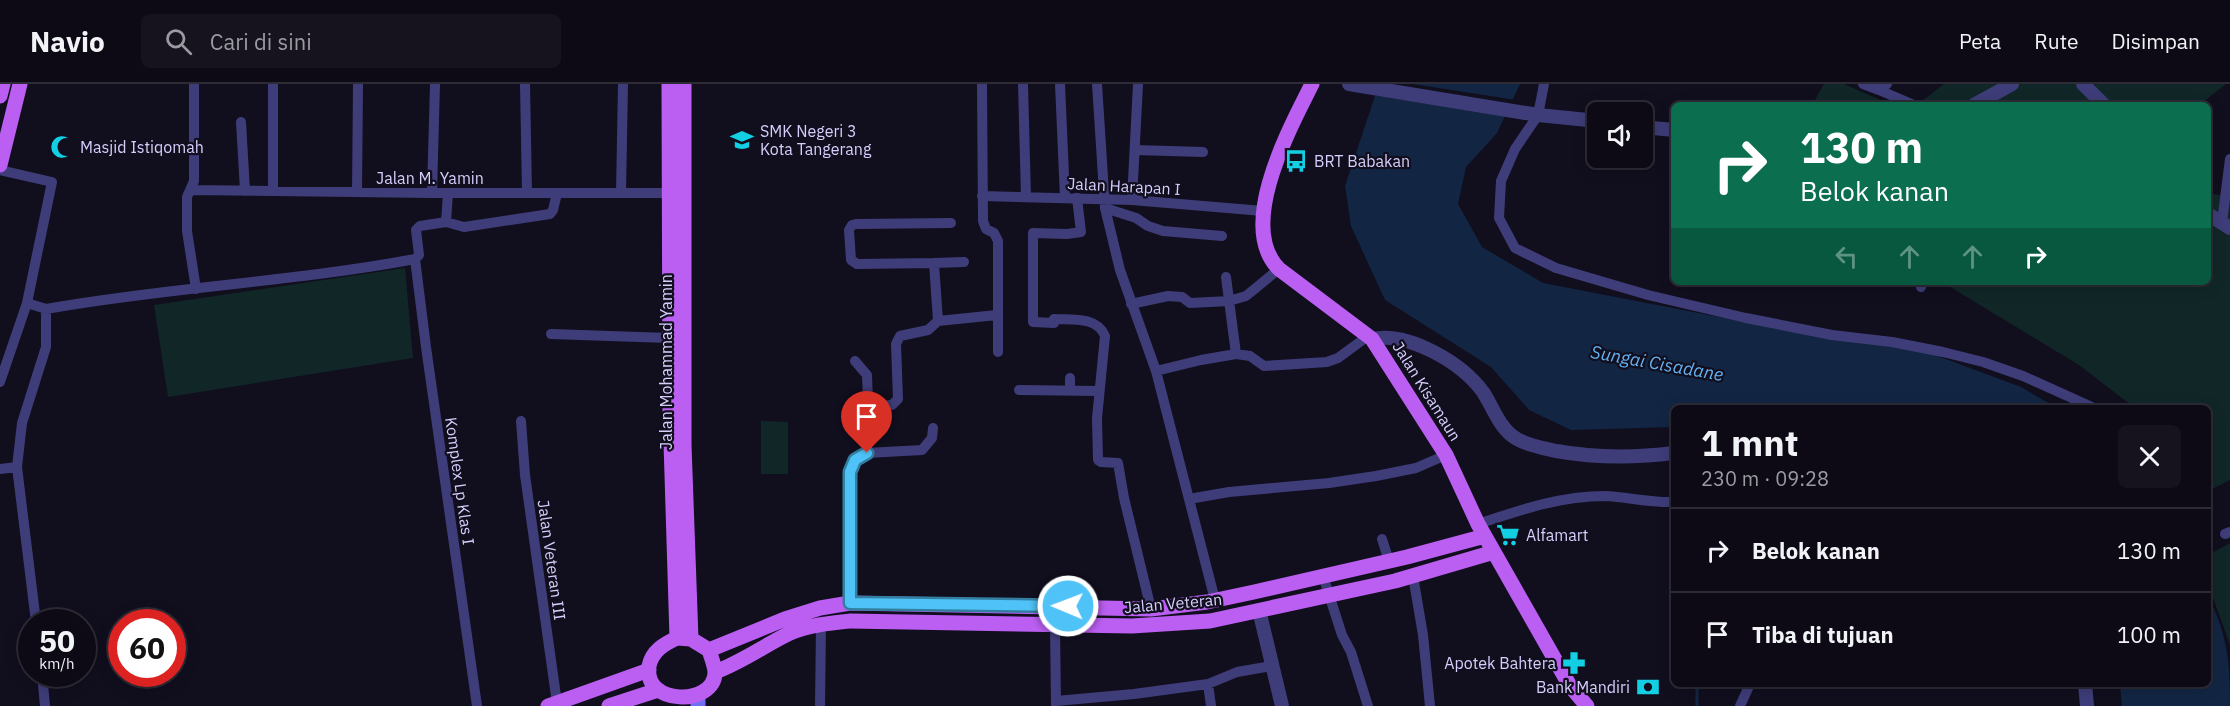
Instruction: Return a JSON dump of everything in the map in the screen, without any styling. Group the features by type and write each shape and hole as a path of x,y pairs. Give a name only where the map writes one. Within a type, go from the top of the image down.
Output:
{"main road":[{"path":"0,96 3,84"},
{"path":"0,165 20,84"},
{"name":"Jalan Mohammad Yamin","path":"669,84 669,338 684,639"},
{"name":"Jalan Mohammad Yamin","path":"684,84 684,639"},
{"name":"Jalan Kisamaun","path":"1312,84 1276,165 1263,211 1266,251 1272,263 1279,269 1370,337 1446,456 1494,552 1570,686 1585,705"},
{"name":"Jalan Veteran","path":"709,650 785,619 820,608 850,603 1151,609 1215,600 1389,561 1482,530"},
{"name":"Jalan Veteran","path":"715,672 737,663 792,633 820,625 850,621 1132,626 1210,621 1413,576 1494,552"},
{"path":"937,605 939,622"},
{"path":"609,706 660,698 674,703 698,703 712,686 715,672 709,650 684,639 663,644 653,655 649,670 650,681 660,698"},
{"path":"553,704 649,670"}],"street":[{"path":"194,84 194,181 187,197 187,231 196,289"},
{"path":"273,84 273,191"},
{"path":"357,192 358,84"},
{"path":"432,193 435,84"},
{"path":"525,84 526,193"},
{"path":"621,193 623,84"},
{"path":"982,84 982,196 984,226 994,233 998,240 998,352"},
{"path":"1023,84 1026,197"},
{"path":"1060,84 1065,198"},
{"path":"1097,84 1105,203 1120,270 1156,371 1215,600"},
{"path":"1132,200 1138,84"},
{"path":"1348,84 1587,121"},
{"path":"1544,84 1538,115 1515,149 1502,181 1499,218 1515,248 1556,268 1724,313 1832,335 1933,350 1983,362 2023,376 2087,405"},
{"path":"1863,84 1883,87 1909,102"},
{"path":"1979,102 2012,84"},
{"path":"2083,84 2101,102"},
{"path":"241,122 244,191"},
{"path":"1653,128 1671,130"},
{"path":"1135,150 1203,152"},
{"path":"2211,216 2226,225 2230,159"},
{"path":"0,170 52,182 27,303 0,382"},
{"name":"Jalan M. Yamin","path":"190,190 670,193"},
{"path":"446,222 448,193"},
{"path":"27,303 46,309 417,257 416,230 420,226 446,222 465,226 550,214 557,193"},
{"name":"Jalan Harapan I","path":"982,196 1077,198 1105,203 1132,200 1263,211"},
{"path":"1077,198 1081,232 1033,233 1033,322 1054,323 1054,319 1082,320 1094,323 1106,336 1097,418 1098,460 1118,463 1124,498 1151,609"},
{"path":"1105,203 1156,229 1222,236"},
{"path":"951,223 852,225 849,230 851,260 857,264 964,262"},
{"name":"Komplex Lp Klas I","path":"417,257 426,346 477,706"},
{"path":"934,263 938,321"},
{"path":"1131,304 1168,296 1182,297 1190,303 1229,302 1248,294 1279,269"},
{"path":"1226,277 1236,354"},
{"path":"34,609 17,466 22,423 46,346 46,309"},
{"path":"855,361 867,375 868,402 871,405 895,404 898,399 897,339 900,336 928,330 938,321 997,315"},
{"path":"551,334 669,338"},
{"path":"1156,371 1236,354 1250,356 1264,366 1327,362 1338,358 1370,337 1390,337 1407,340 1458,367 1482,390 1508,433 1515,439 1572,454 1641,457 1671,453"},
{"path":"1070,378 1070,390"},
{"path":"1019,390 1099,391"},
{"name":"Jalan Veteran III","path":"521,421 525,475 553,704"},
{"path":"850,603 852,465 860,456 867,453 922,450 932,438 933,428"},
{"path":"1189,500 1229,492 1329,483 1376,476 1416,468 1446,456"},
{"path":"0,469 17,466"},
{"path":"1482,530 1517,510 1565,499 1607,496 1671,502"},
{"path":"1382,539 1389,561"},
{"path":"1323,576 1368,706"},
{"path":"1413,576 1423,635 1430,706"},
{"path":"1259,610 1282,706"},
{"path":"820,625 820,706"},
{"path":"1055,625 1056,704 1208,684 1237,672 1272,666"},
{"path":"1208,684 1211,706"},
{"path":"43,687 45,706"},
{"path":"1740,706 1749,687"},
{"path":"2085,687 2087,706"},
{"path":"1134,694 1135,706"}],"green space":[{"path":"1824,84 1844,84 1885,102 1814,102"},
{"path":"1944,84 2226,84 2203,102 1921,102"},
{"path":"2211,194 2230,197 2230,480 2211,490 2211,405 2131,405 2079,365 1947,285 2211,285"},
{"path":"405,268 413,358 168,397 154,305"},
{"path":"761,421 788,422 788,474 761,474"},
{"path":"2230,543 2230,645 2211,592 2211,553"}],"water":[{"name":"Sungai Cisadane","path":"1379,84 1520,84 1497,133 1466,167 1458,204 1482,247 1543,283 1839,340 1908,345 2021,387 2052,405 1671,405 1671,427 1571,430 1529,410 1491,367 1385,300 1351,226 1345,186"},
{"path":"2211,602 2224,637 2230,706 2122,706 2120,687 2211,687"}],"pier":[{"path":"1376,84 1413,84 1516,100 1509,116 1372,95"}],"waterway":[{"path":"1697,687 1697,706"}],"place":[{"name":"SMK Negeri 3 Kota Tangerang","path":"742,140"},
{"name":"Masjid Istiqomah","path":"62,147"},
{"name":"BRT Babakan","path":"1296,161"},
{"name":"Alfamart","path":"1508,535"},
{"name":"Apotek Bahtera","path":"1574,663"},
{"name":"Bank Mandiri","path":"1648,687"}],"route":[{"path":"867,453 855,460 850,472 850,603 1068,606"}]}
